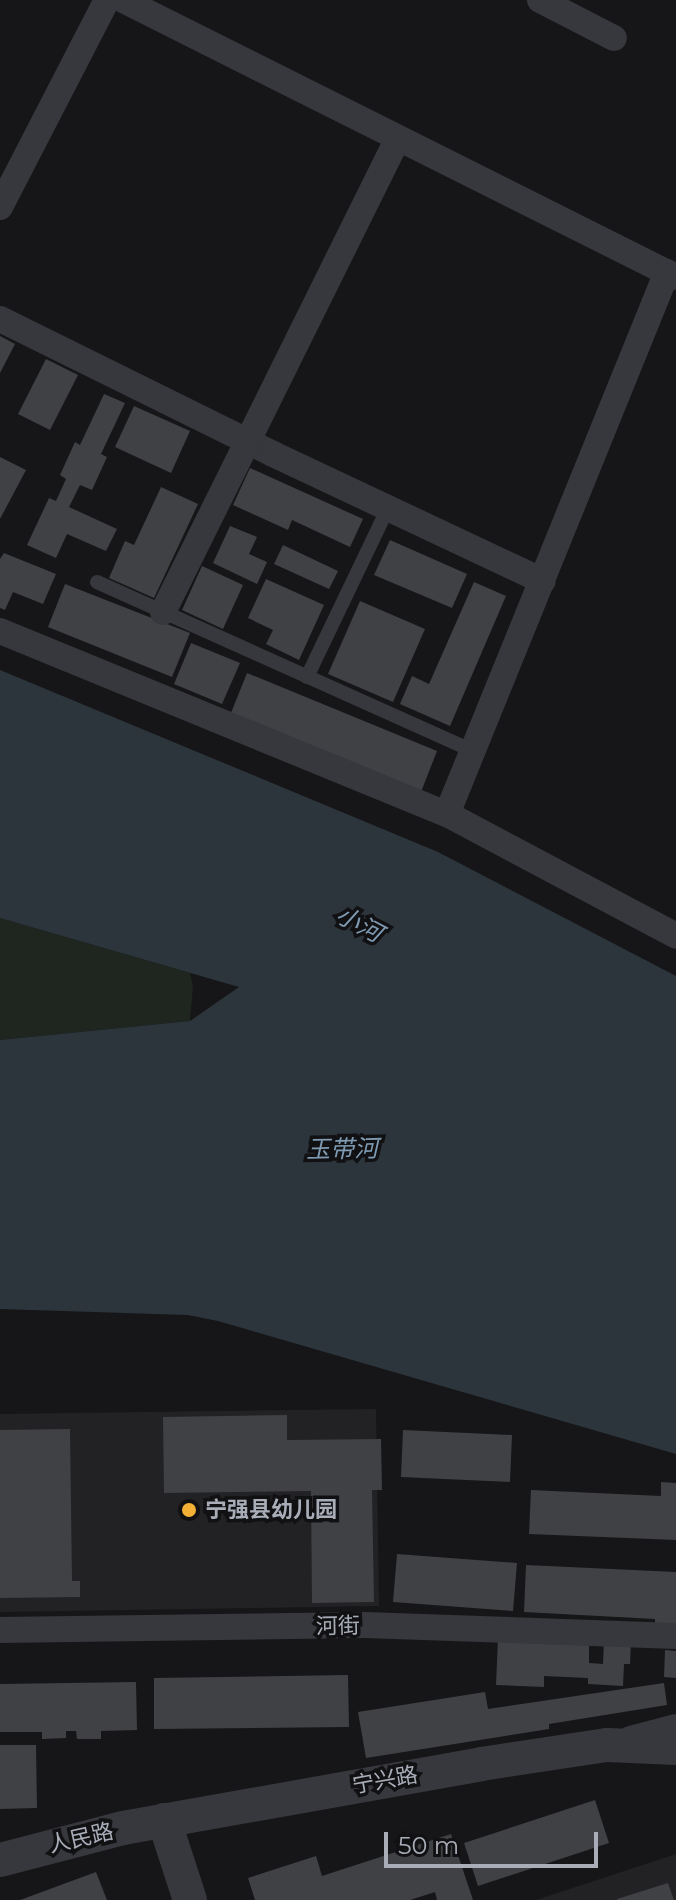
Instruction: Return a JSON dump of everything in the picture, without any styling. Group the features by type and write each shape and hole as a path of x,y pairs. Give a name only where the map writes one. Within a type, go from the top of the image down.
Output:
{"street":[{"path":"0,207 107,0"},
{"path":"123,0 671,275 447,814"},
{"path":"540,0 614,38"},
{"path":"163,612 398,138"},
{"path":"0,319 248,442 543,581"},
{"path":"0,631 447,814 676,936"},
{"name":"河街","path":"0,1630 364,1625 676,1636"},
{"path":"607,1745 676,1727"},
{"name":"宁兴路","path":"164,1820 395,1778 607,1745 676,1748"},
{"path":"164,1820 190,1900"},
{"name":"人民路","path":"0,1860 33,1849 164,1820"}],"lane":[{"path":"307,677 388,508"},
{"path":"97,582 473,751"}],"shaded area":[{"path":"0,918 190,973 193,986 190,1021 0,1040"},
{"name":"宁强县幼儿园","path":"376,1409 379,1606 0,1612 0,1414"},
{"path":"676,1854 676,1900 536,1900"}],"water":[{"path":"0,670 438,852 676,976 676,1454 218,1321 188,1315 0,1309 0,1040 190,1021 239,987 0,918"}],"building":[{"path":"0,336 15,344 0,373"},
{"path":"46,359 78,375 50,430 18,414"},
{"path":"104,394 125,403 101,454 107,457 92,490 80,485 69,507 117,529 106,551 67,534 56,558 27,545 49,498 56,501 66,479 60,475 75,442 80,445"},
{"path":"134,406 190,431 171,473 115,447"},
{"path":"0,457 26,470 0,519"},
{"path":"250,468 363,519 350,547 292,520 288,530 233,505"},
{"path":"161,487 198,504 154,598 109,578 125,541 134,545"},
{"path":"230,526 257,537 249,554 267,562 257,584 213,563"},
{"path":"390,540 467,574 452,608 374,575"},
{"path":"283,545 338,571 329,589 274,564"},
{"path":"4,553 56,574 43,604 13,592 5,610 0,608 0,559"},
{"path":"202,566 243,585 223,629 182,610"},
{"path":"266,579 324,605 299,660 266,644 273,630 248,618"},
{"path":"474,582 506,596 450,726 400,704 412,676 429,684"},
{"path":"65,584 190,633 172,677 48,627"},
{"path":"360,601 425,629 393,702 328,674"},
{"path":"191,643 240,663 222,704 174,684"},
{"path":"247,673 437,751 421,792 231,713"},
{"path":"287,1415 287,1440 381,1439 382,1490 372,1490 374,1602 312,1603 311,1491 164,1493 163,1417"},
{"path":"70,1429 72,1581 80,1581 80,1597 0,1598 0,1430"},
{"path":"403,1430 512,1435 510,1482 401,1477"},
{"path":"661,1482 676,1483 676,1540 529,1534 531,1490 661,1496"},
{"path":"397,1554 517,1563 513,1611 393,1602"},
{"path":"526,1565 676,1572 676,1624 655,1623 655,1619 524,1612"},
{"path":"498,1638 589,1642 589,1663 603,1664 604,1640 631,1642 630,1664 624,1664 623,1686 588,1684 588,1678 544,1676 544,1687 496,1685"},
{"path":"665,1650 676,1651 676,1678 664,1677"},
{"path":"348,1675 349,1727 154,1729 154,1678"},
{"path":"136,1682 137,1730 101,1731 101,1739 77,1739 76,1731 66,1731 66,1738 42,1739 42,1732 0,1732 0,1684"},
{"path":"664,1683 667,1705 549,1724 549,1729 366,1758 358,1712 485,1692 488,1709"},
{"path":"0,1745 36,1745 37,1808 0,1809"},
{"path":"595,1800 609,1843 478,1886 464,1843"},
{"path":"451,1834 473,1900 437,1900 435,1892 410,1900 255,1900 248,1878 316,1856 322,1876"},
{"path":"96,1872 107,1900 20,1900"},
{"path":"668,1883 674,1900 617,1900 617,1899"}],"place":[{"name":"宁强县幼儿园","path":"189,1510"}],"water label":[{"name":"小河","path":"359,924"},
{"name":"玉带河","path":"342,1149"}]}
